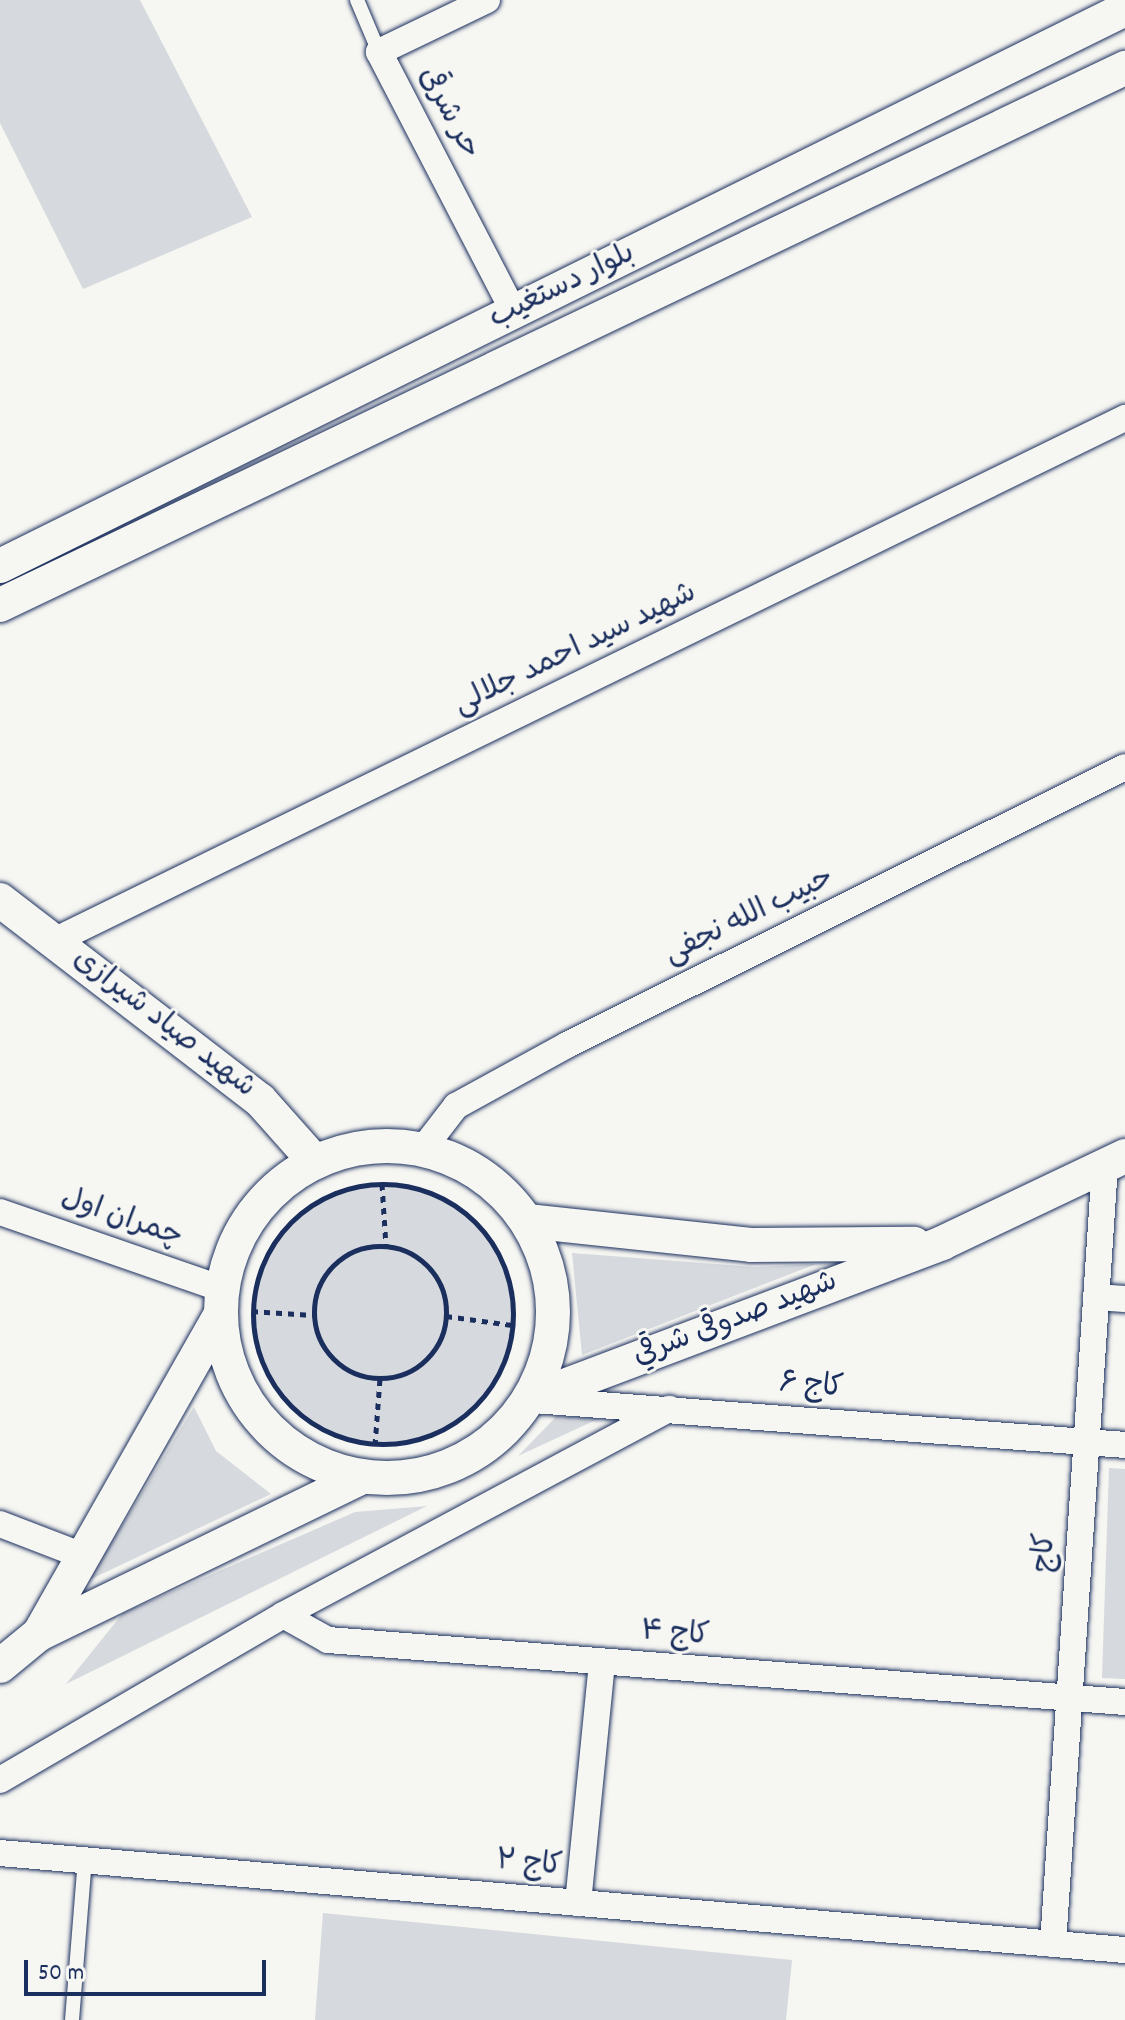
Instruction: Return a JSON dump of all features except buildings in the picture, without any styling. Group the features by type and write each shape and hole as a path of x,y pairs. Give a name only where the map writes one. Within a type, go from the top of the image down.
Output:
{"street":[{"name":"حر شرقی","path":"487,0 379,52 514,312"},
{"name":"بلوار دستغیب","path":"0,566 1125,9"},
{"name":"بلوار دستغیب","path":"0,605 1125,68"},
{"name":"شهید سید احمد جلالی","path":"54,941 1125,418"},
{"name":"حبیب الله نجفی","path":"422,1150 456,1106 567,1045 1125,767"},
{"name":"شهید صیاد شیرازی","path":"0,900 260,1100 315,1162"},
{"path":"367,1147 422,1150 499,1188 527,1221 547,1264 555,1310 549,1357 530,1399 499,1437 458,1464 411,1477 362,1477 317,1463 278,1438 247,1403 227,1361 231,1305 252,1214 315,1162 367,1147"},
{"name":"شهید صدوقی شرقي","path":"530,1399 942,1243 1115,1161"},
{"name":"کاج","path":"1053,1944 1096,1297 1115,1161"},
{"name":"چمران اول","path":"0,1212 231,1305"},
{"name":"شهید صدوقی شرقي","path":"527,1221 751,1245 942,1243"},
{"path":"1096,1297 1125,1299"},
{"path":"39,1634 231,1305"},
{"name":"کاج ۶","path":"530,1399 1125,1445"},
{"path":"0,1780 283,1615 669,1409"},
{"path":"0,1666 39,1634 362,1477"},
{"path":"0,1524 83,1556"},
{"name":"کاج ۴","path":"283,1615 328,1640 1125,1702"},
{"path":"578,1903 602,1662"},
{"name":"کاج ۲","path":"0,1853 1125,1950"}],"lane":[{"path":"357,0 379,52"},
{"path":"72,2020 85,1860"}],"path":[{"path":"382,1184 418,1188 479,1226 504,1266 513,1325 507,1358 469,1413 441,1431 375,1445 336,1436 301,1416 274,1387 231,1305 258,1272 287,1227 342,1190 382,1184"},
{"path":"382,1184 386,1246"},
{"path":"386,1246 430,1269 446,1316 425,1359 380,1378 342,1366 327,1352 313,1315 326,1272 342,1257 386,1246"},
{"path":"231,1305 313,1315"},
{"path":"446,1316 513,1325"},
{"path":"375,1445 380,1378"}],"shaded area":[{"path":"0,0 140,0 252,217 83,289 0,123"},
{"path":"383,1184 408,1186 433,1194 475,1222 503,1264 511,1289 511,1339 503,1364 475,1406 433,1434 408,1442 383,1444 358,1442 333,1434 291,1406 263,1364 255,1339 253,1314 255,1289 263,1264 291,1222 333,1194 358,1186"},
{"path":"572,1253 755,1267 816,1264 582,1355"},
{"path":"194,1407 216,1451 271,1494 89,1580"},
{"path":"557,1416 600,1418 518,1456"},
{"path":"1109,1468 1125,1469 1125,1679 1102,1678"},
{"path":"427,1506 66,1684 123,1613 355,1512"},
{"path":"323,1913 792,1960 786,2020 315,2020"}]}
